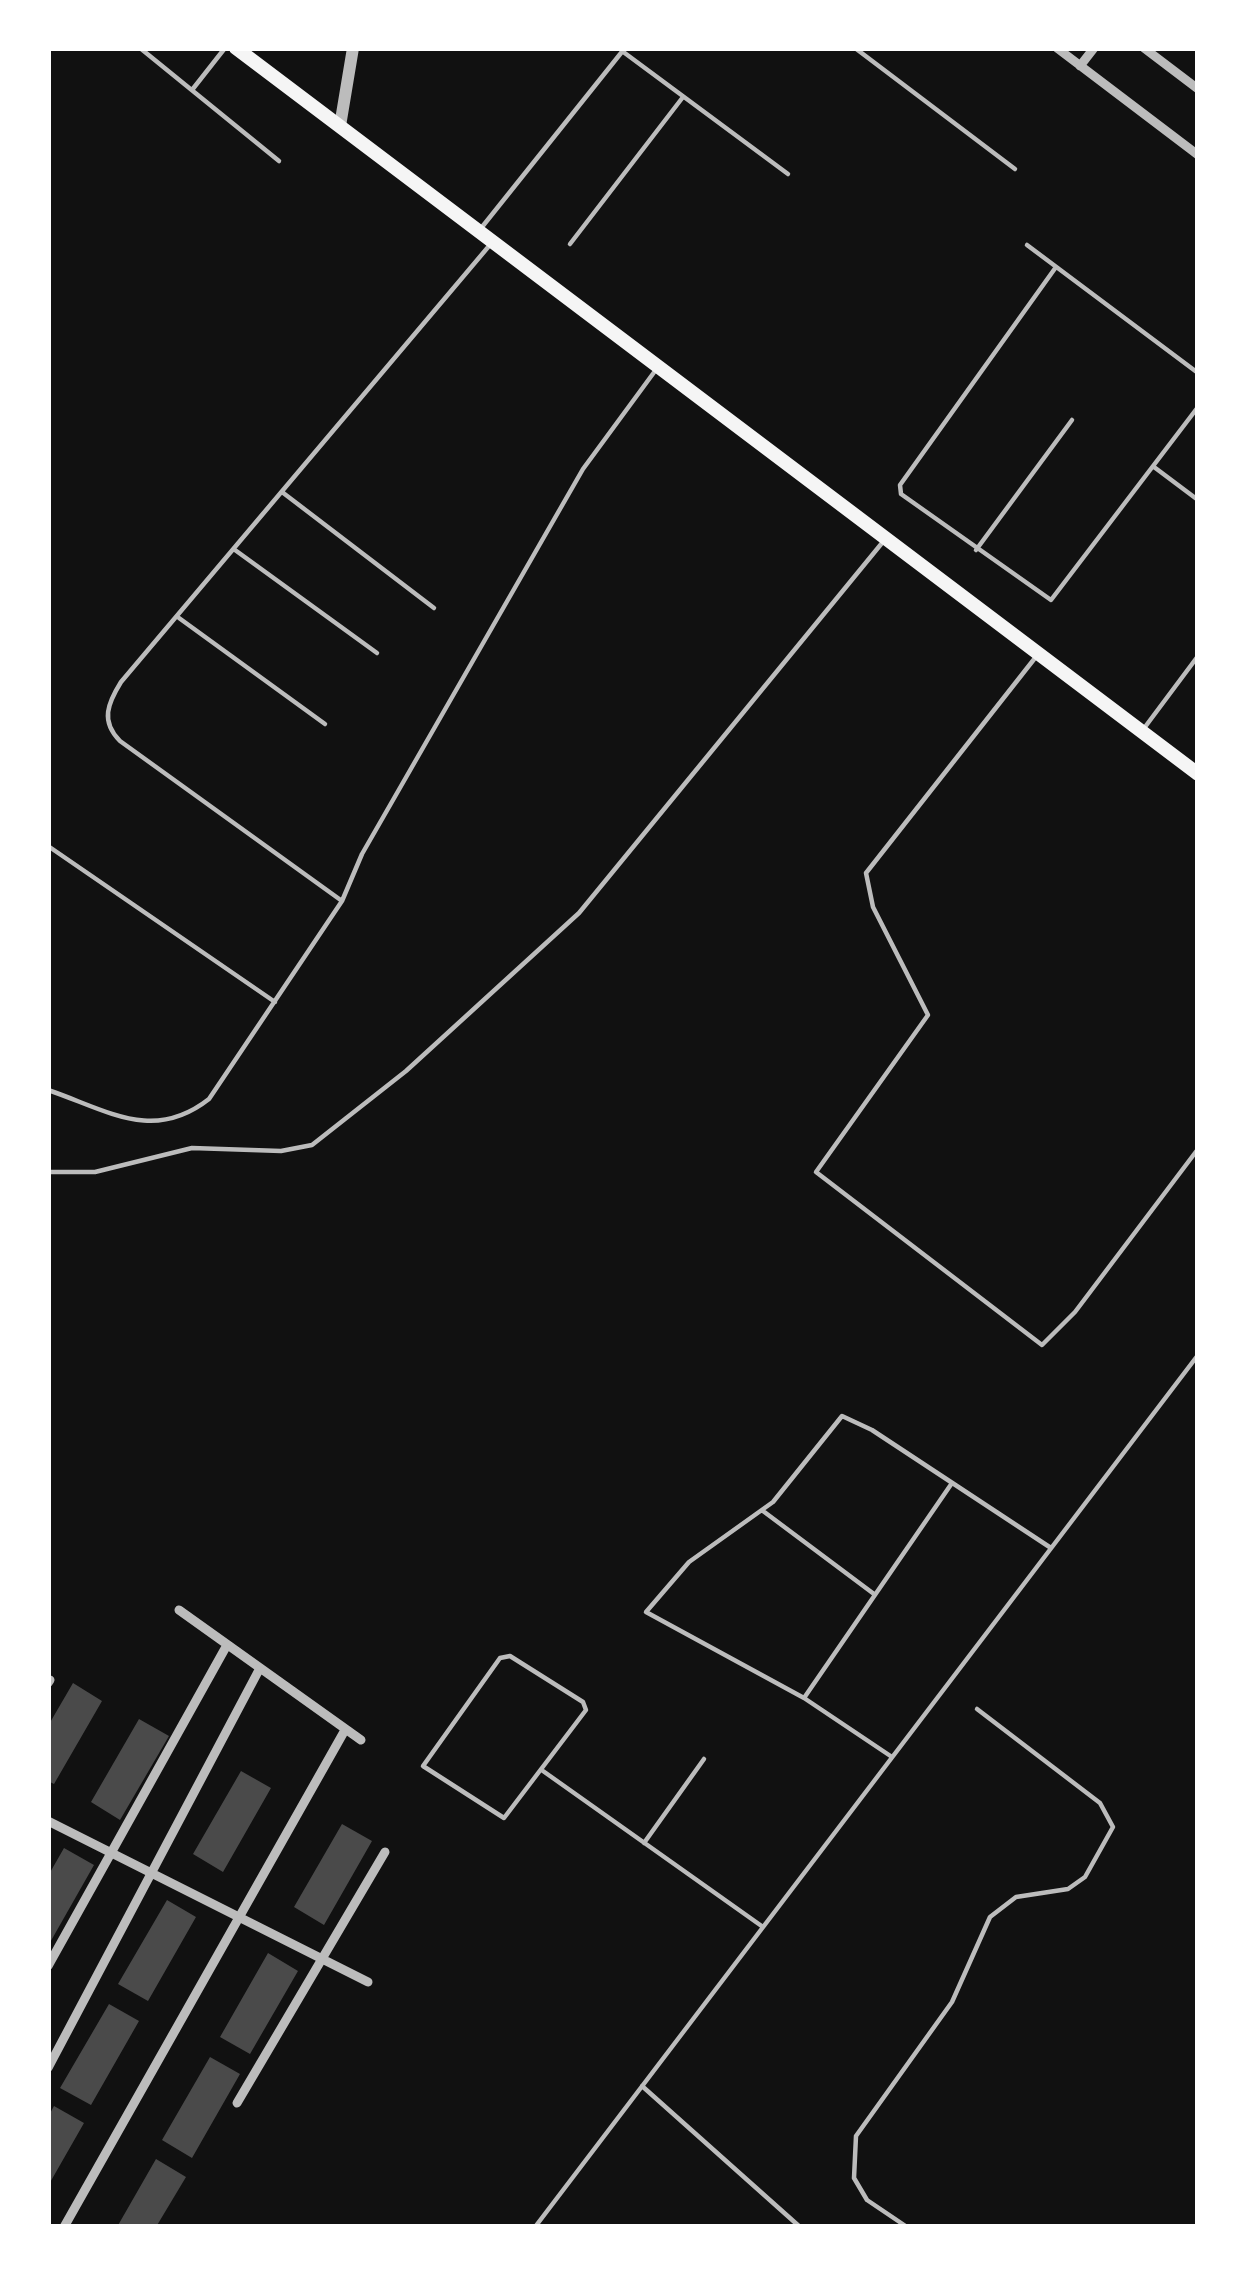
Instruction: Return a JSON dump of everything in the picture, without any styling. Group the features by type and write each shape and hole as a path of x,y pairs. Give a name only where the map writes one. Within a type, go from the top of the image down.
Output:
{"main road":[{"path":"236,48 1198,773"}],"street":[{"path":"340,126 353,48"},
{"path":"1057,48 1198,155"},
{"path":"1080,66 1094,48"},
{"path":"1144,48 1198,89"},
{"path":"179,1610 361,1740"},
{"path":"48,1966 227,1645"},
{"path":"48,2068 153,1878 260,1668"},
{"path":"64,2227 345,1730"},
{"path":"48,1821 153,1878 368,1982"},
{"path":"237,2103 386,1852"}],"lane":[{"path":"140,48 279,161"},
{"path":"192,90 224,48"},
{"path":"855,48 1015,169"},
{"path":"479,231 624,50 788,174"},
{"path":"571,244 683,97"},
{"path":"342,901 110,731 107,710 112,697 493,242"},
{"path":"1027,245 1198,373"},
{"path":"1056,267 899,485 901,494 1051,600 1198,407"},
{"path":"48,1090 154,1124 173,1122 209,1099 342,901 362,854 583,470 658,367"},
{"path":"976,550 1072,421"},
{"path":"1152,466 1198,500"},
{"path":"282,492 434,608"},
{"path":"48,1172 95,1172 192,1148 281,1150 311,1145 406,1070 579,914 886,538"},
{"path":"236,550 377,653"},
{"path":"179,618 325,724"},
{"path":"1038,653 866,873 873,907 928,1015 816,1172 1042,1345 1075,1312 1198,1149"},
{"path":"1142,731 1198,656"},
{"path":"48,846 275,1002"},
{"path":"535,2227 1198,1354"},
{"path":"892,1757 804,1698 646,1612 689,1562 763,1510 842,1416 1051,1549"},
{"path":"804,1698 952,1483"},
{"path":"763,1510 876,1595"},
{"path":"505,1656 583,1702 586,1710 543,1772 504,1818 424,1766 505,1656"},
{"path":"908,2227 867,2200 854,2178 856,2136 952,2002 990,1917 1016,1897 1068,1889 1085,1877 1113,1826 1100,1803 976,1709"},
{"path":"644,1843 704,1759"},
{"path":"543,1772 763,1927"},
{"path":"642,2086 800,2227"}],"building":[{"path":"73,1683 102,1701 54,1784 48,1781 48,1726"},
{"path":"139,1719 169,1736 120,1820 91,1802"},
{"path":"241,1771 271,1788 223,1872 193,1854"},
{"path":"342,1824 372,1841 324,1925 294,1907"},
{"path":"64,1848 94,1865 48,1946 48,1876"},
{"path":"167,1900 196,1917 148,2001 118,1984"},
{"path":"268,1953 298,1971 250,2054 220,2037"},
{"path":"109,2004 139,2021 91,2105 60,2088"},
{"path":"210,2057 240,2074 192,2158 162,2140"},
{"path":"54,2106 84,2123 48,2186 48,2117"},
{"path":"156,2159 186,2177 156,2227 117,2227"}]}
